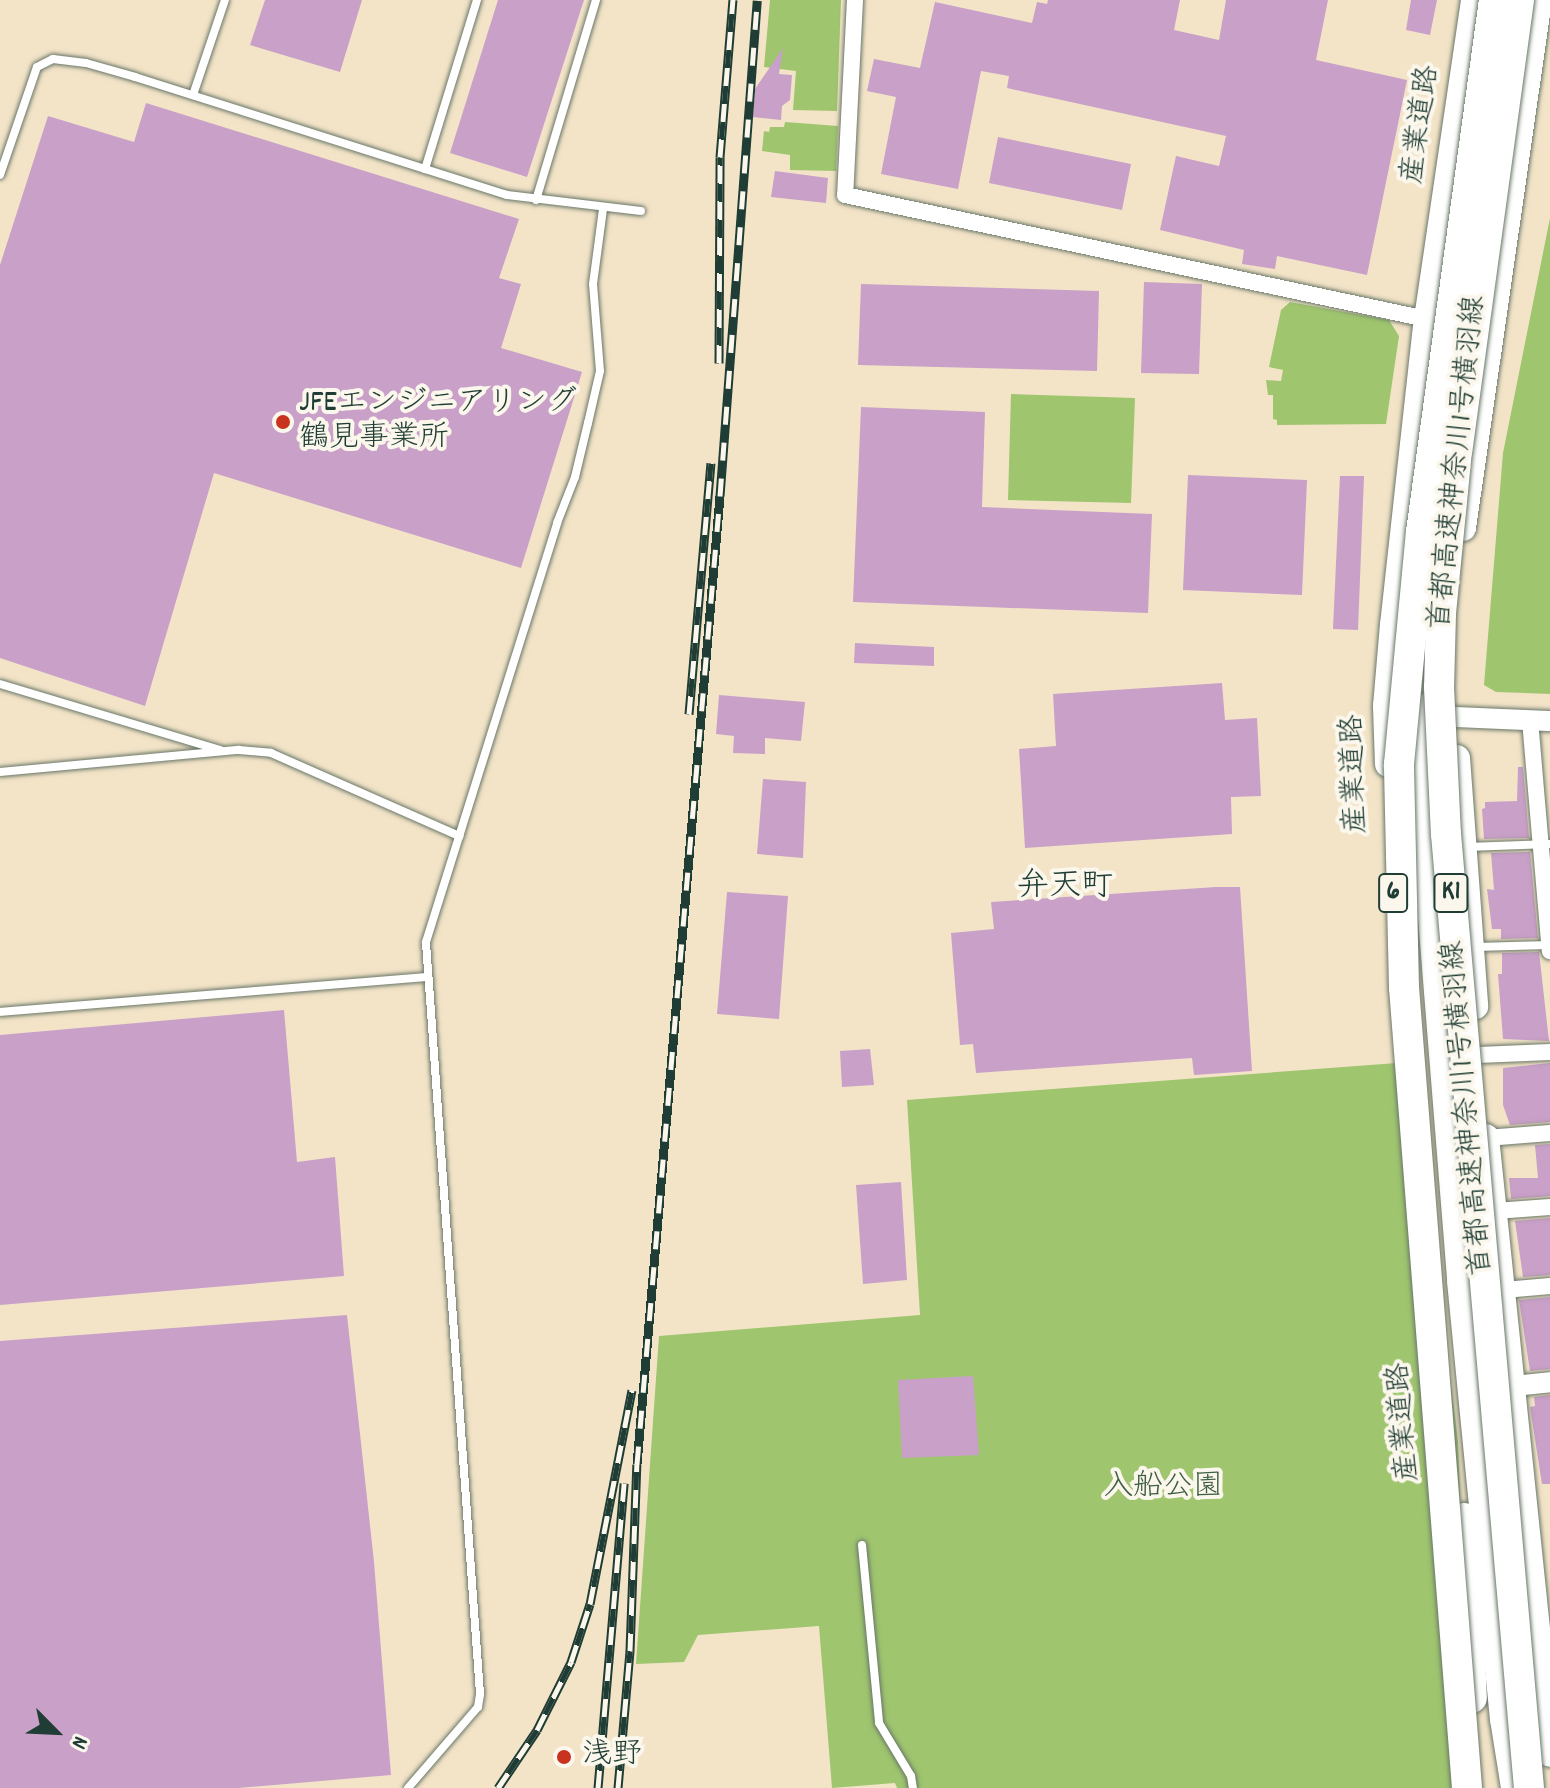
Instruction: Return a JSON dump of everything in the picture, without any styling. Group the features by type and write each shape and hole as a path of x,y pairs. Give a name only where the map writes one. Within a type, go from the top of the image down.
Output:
{"highway":[{"name":"首都高速神奈川1号横羽線","path":"1469,1788 1404,988 1399,764 1422,518 1494,0"},
{"name":"首都高速神奈川1号横羽線","path":"1519,0 1457,450 1441,613 1439,687 1446,834 1529,1788"},
{"path":"1456,575 1432,687 1426,775 1470,1615 1469,1788"},
{"path":"1394,900 1418,975 1425,1009 1454,1281 1516,1788"}],"main road":[{"name":"産業道路","path":"1469,1788 1405,1062 1386,706 1427,319 1474,0"},
{"path":"1539,0 1456,575 1454,717 1478,1055 1550,1754"}],"street":[{"path":"855,0 845,195 1492,333"},
{"path":"1454,717 1540,721 1550,947"},
{"path":"1478,1055 1550,1052"},
{"path":"1486,1138 1550,1133"},
{"path":"1495,1211 1550,1207"},
{"path":"1504,1290 1550,1286"},
{"path":"1514,1386 1550,1382"}],"lane":[{"path":"193,95 225,0"},
{"path":"425,169 477,0"},
{"path":"536,200 596,0"},
{"path":"0,175 37,67 53,59 86,63 193,95 507,195 603,209 641,211"},
{"path":"408,1788 478,1707 480,1694 426,977 426,942 557,523 575,477 600,371 593,284 603,209"},
{"path":"0,684 224,752"},
{"path":"0,772 224,752 271,753 459,836"},
{"path":"1463,848 1545,844"},
{"path":"1471,947 1550,947"},
{"path":"0,1012 426,977"},
{"path":"862,1545 879,1723 911,1776 913,1788"}],"green space":[{"path":"770,0 841,0 837,111 793,110 796,71 764,67"},
{"path":"785,122 838,126 836,171 790,170 790,155 762,151 764,131 769,132 770,127 784,127"},
{"path":"1550,218 1550,694 1496,692 1484,685 1503,453"},
{"path":"1290,302 1389,320 1399,336 1386,424 1277,425 1277,420 1273,419 1273,395 1268,395 1266,380 1281,381 1283,370 1269,367 1281,310"},
{"path":"1011,394 1135,398 1131,503 1008,500"},
{"name":"入船公園","path":"1410,1062 1458,1441 1470,1788 897,1788 895,1783 832,1788 819,1626 698,1635 684,1662 636,1664 659,1336 920,1315 907,1100"}],"building":[{"path":"265,0 362,0 340,72 250,45"},
{"path":"498,0 584,0 527,177 450,153"},
{"path":"1048,0 1180,0 1174,30 1219,40 1226,0 1328,0 1316,60 1407,80 1367,275 1277,256 1275,269 1242,264 1244,250 1160,230 1176,156 1219,166 1226,136 1007,88 1009,76 981,71 958,189 881,174 896,97 867,91 874,59 920,68 935,2 1032,23 1037,2 1047,4"},
{"path":"1411,0 1437,0 1430,35 1406,30"},
{"path":"783,48 779,74 792,75 790,100 782,106 781,120 753,117 755,89"},
{"name":"JFEエンジニアリング 鶴見事業所","path":"146,103 519,219 499,278 521,284 501,348 582,372 521,568 214,473 145,706 0,658 0,265 48,116 134,142"},
{"path":"998,137 1131,164 1122,210 989,183"},
{"path":"775,171 828,178 826,203 771,197"},
{"path":"1144,282 1202,284 1199,374 1141,373"},
{"path":"861,284 1099,291 1097,371 858,365"},
{"path":"861,407 985,412 982,507 1152,514 1148,613 853,602"},
{"path":"1188,475 1307,480 1302,595 1183,590"},
{"path":"1340,476 1364,476 1358,630 1333,629"},
{"path":"855,643 934,647 934,666 854,663"},
{"path":"1222,683 1225,720 1257,718 1261,796 1231,797 1232,834 1025,848 1019,749 1056,746 1053,694"},
{"path":"719,695 805,702 801,741 765,738 765,754 733,753 734,736 716,734"},
{"path":"1518,767 1523,767 1529,838 1484,839 1482,809 1485,802 1517,801"},
{"path":"763,779 806,782 803,858 757,854"},
{"path":"1530,852 1538,938 1501,939 1501,929 1492,929 1487,889 1494,890 1491,853"},
{"path":"1240,887 1252,1071 1194,1075 1192,1058 976,1073 973,1044 960,1045 951,933 994,929 991,902"},
{"path":"727,892 788,896 779,1019 717,1014"},
{"path":"1539,952 1549,1041 1503,1039 1498,974 1502,974 1502,953"},
{"path":"284,1010 297,1162 335,1157 344,1276 0,1305 0,1035"},
{"path":"870,1049 874,1085 842,1087 840,1051"},
{"path":"1550,1063 1550,1122 1510,1125 1503,1105 1503,1068"},
{"path":"1550,1144 1550,1196 1511,1199 1509,1178 1538,1178 1535,1145"},
{"path":"901,1182 907,1280 863,1284 856,1185"},
{"path":"1550,1218 1550,1275 1523,1277 1515,1221"},
{"path":"1550,1297 1550,1369 1530,1371 1519,1300"},
{"path":"347,1315 374,1562 391,1775 238,1788 0,1788 0,1341"},
{"path":"973,1376 979,1455 902,1458 898,1380"},
{"path":"1550,1395 1550,1484 1542,1484 1530,1407 1535,1406 1534,1397"}],"railway":[{"path":"719,363 720,157 733,0"},
{"path":"618,1788 630,1651 637,1464 720,496 757,0"},
{"path":"689,714 711,463"},
{"path":"498,1788 537,1730 571,1662 590,1604 632,1390"},
{"path":"598,1788 624,1483"}],"place":[{"name":"JFEエンジニアリング 鶴見事業所","path":"283,422"},
{"name":"浅野","path":"564,1757"}],"district":[{"name":"弁天町","path":"1065,888"}]}
